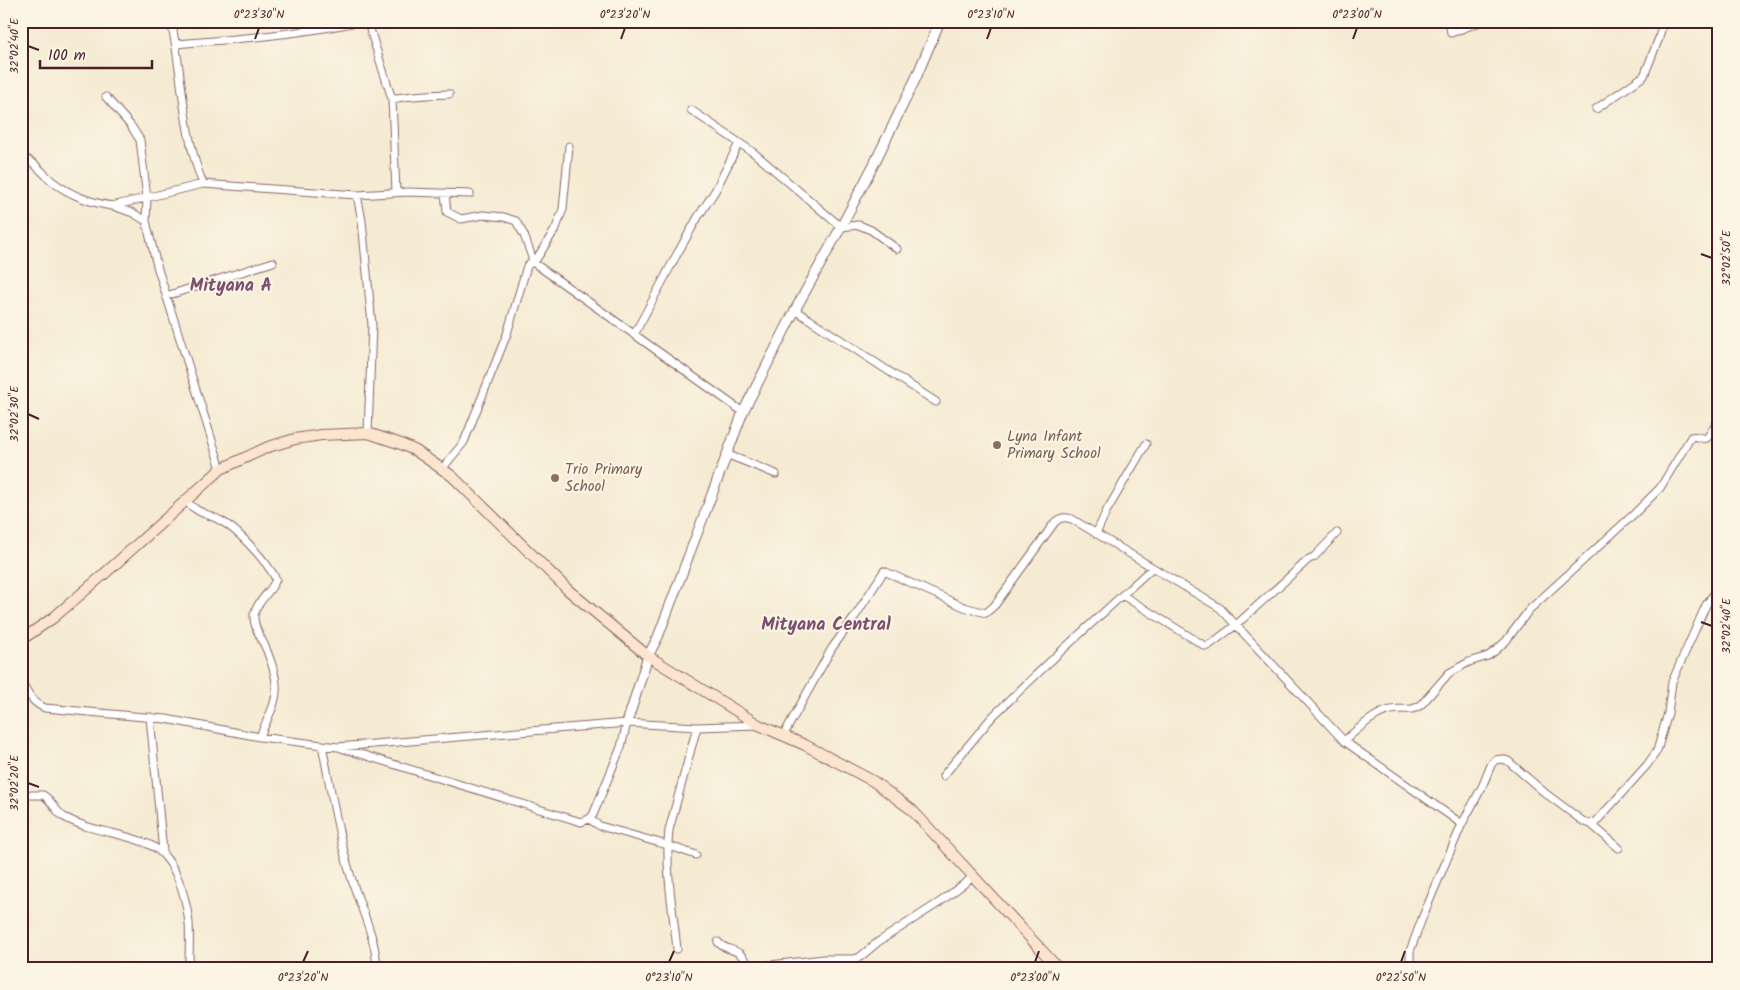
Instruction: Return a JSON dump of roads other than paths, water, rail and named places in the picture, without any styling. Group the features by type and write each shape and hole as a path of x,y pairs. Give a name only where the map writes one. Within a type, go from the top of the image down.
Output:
{"main road":[{"path":"21,640 53,618 221,469 244,456 295,439 322,435 368,434 406,446 442,469 467,490 568,590 648,656 759,725 840,762 873,781 912,810 1059,969"}],"street":[{"path":"171,21 192,150 203,184"},
{"path":"176,44 264,37 319,30 362,21 368,23 392,99 396,192"},
{"path":"21,681 32,699 45,708 150,717 338,747 571,820 581,822 589,819 593,815 602,795 621,747 648,656 658,637 743,412 795,310 841,227 915,80 940,21"},
{"path":"1449,21 1451,33 1482,21"},
{"path":"1596,109 1644,76 1659,38 1662,21"},
{"path":"392,99 414,95 449,94"},
{"path":"106,97 131,126 140,140 146,198 146,221 166,296 221,469"},
{"path":"691,110 754,153 841,227 859,225 871,230 897,249"},
{"path":"634,335 684,240 715,191 739,142"},
{"path":"442,469 464,442 507,334 527,266 534,263 556,228 563,209 569,146"},
{"path":"21,157 28,159 50,179 71,193 133,213 146,221"},
{"path":"112,206 203,184 357,194 396,192 470,194"},
{"path":"445,193 447,212 461,219 483,215 504,216 516,221 524,235 534,263 743,412"},
{"path":"357,194 362,221 372,326 368,434"},
{"path":"166,296 273,262"},
{"path":"795,310 936,402"},
{"path":"1344,741 1378,714 1391,710 1410,710 1422,705 1449,673 1469,662 1488,656 1506,641 1529,610 1660,488 1690,437 1708,438 1719,420"},
{"path":"1096,534 1106,512 1146,444"},
{"path":"726,454 776,474"},
{"path":"186,502 193,509 223,522 236,532 257,554 276,579 256,608 254,615 254,622 268,652 276,684 273,706 260,736"},
{"path":"783,736 832,648 884,571 964,607 986,613 995,605 1055,522 1061,518 1072,519 1220,608 1344,741 1462,824"},
{"path":"1122,596 1205,646 1208,646 1236,625 1314,557 1337,533"},
{"path":"943,776 992,717 1152,568"},
{"path":"1591,824 1595,823 1657,751 1668,713 1672,682 1706,605 1719,587"},
{"path":"150,717 162,852 180,883 184,899 189,923 189,969"},
{"path":"338,747 627,723 698,727 759,725"},
{"path":"677,949 667,845 669,830 698,727"},
{"path":"322,745 339,832 352,881 373,937 377,969"},
{"path":"1410,969 1410,951 1423,916 1462,824 1495,760 1508,761 1518,768 1546,793 1584,822 1591,824 1619,848"},
{"path":"21,795 43,795 63,816 81,824 148,844 162,852"},
{"path":"589,819 600,826 696,855"},
{"path":"718,942 721,946 741,954 746,963 752,967 824,959 854,959 860,957 878,942 940,902 973,877"}],"place":[{"name":"Lyna Infant Primary School","path":"997,445"},
{"name":"Trio Primary School","path":"555,478"}],"district":[{"name":"Mityana A","path":"231,285"},
{"name":"Mityana Central","path":"826,624"}]}
